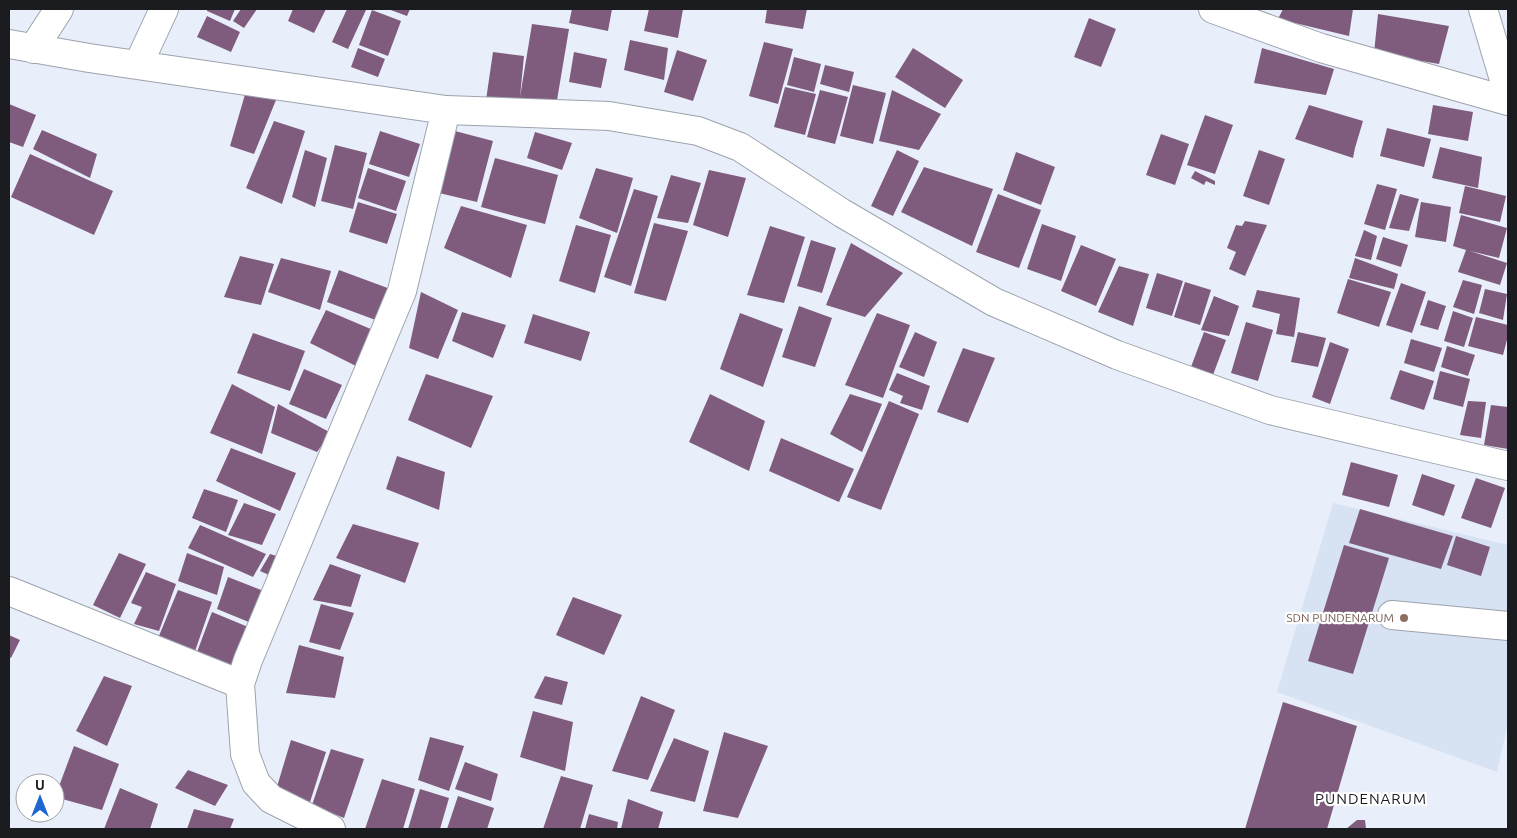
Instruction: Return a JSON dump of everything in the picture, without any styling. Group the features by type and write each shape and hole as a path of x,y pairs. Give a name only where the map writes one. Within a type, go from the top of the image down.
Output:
{"street":[{"path":"21,46 59,9"},
{"path":"138,65 164,9"},
{"path":"1213,9 1321,48 1508,101"},
{"path":"1483,9 1508,93"},
{"path":"21,46 446,110 608,116 698,131 740,146 842,213 994,302 1117,355 1270,410 1508,466"},
{"path":"331,829 271,799 256,783 245,754 240,684 248,660 402,291 446,110"},
{"path":"9,591 240,684"},
{"path":"1392,615 1508,626"}],"shaded area":[{"name":"SDN PUNDENARUM","path":"1333,503 1508,545 1508,723 1497,772 1277,692"}],"building":[{"path":"207,9 235,9 230,21 207,11"},
{"path":"241,9 257,9 244,28 233,21"},
{"path":"293,9 326,9 314,33 288,21"},
{"path":"347,9 366,10 348,49 332,42"},
{"path":"388,9 410,9 407,16"},
{"path":"572,9 612,9 608,31 569,23"},
{"path":"649,9 683,9 678,38 644,31"},
{"path":"767,9 807,9 803,29 765,23"},
{"path":"1283,9 1353,9 1349,36 1278,19"},
{"path":"372,10 401,21 388,56 359,45"},
{"path":"1378,14 1449,26 1439,64 1374,53"},
{"path":"207,16 240,32 231,52 197,37"},
{"path":"1089,18 1116,29 1101,67 1074,57"},
{"path":"532,24 569,29 555,112 486,100 493,52 524,56 520,97"},
{"path":"630,40 668,48 664,80 624,70"},
{"path":"764,42 793,49 778,104 749,96"},
{"path":"358,48 385,59 378,77 351,67"},
{"path":"913,48 963,80 945,108 895,77"},
{"path":"1262,48 1334,69 1326,95 1254,83"},
{"path":"677,50 707,60 693,101 664,92"},
{"path":"574,52 607,59 601,88 569,82"},
{"path":"794,57 821,64 814,92 787,85"},
{"path":"825,65 854,72 849,92 820,84"},
{"path":"853,85 886,93 873,144 840,136"},
{"path":"785,87 816,94 805,135 774,127"},
{"path":"820,90 848,97 835,144 807,137"},
{"path":"892,90 941,114 919,150 879,141"},
{"path":"246,91 276,100 254,154 230,146"},
{"path":"9,104 36,115 23,147 9,142"},
{"path":"1309,105 1363,121 1353,158 1295,139"},
{"path":"1433,105 1473,112 1468,141 1428,134"},
{"path":"1205,115 1233,125 1215,174 1187,165"},
{"path":"274,121 305,131 282,204 246,188"},
{"path":"1387,128 1431,139 1424,167 1380,156"},
{"path":"42,130 97,154 90,178 33,149"},
{"path":"380,131 420,144 409,177 369,164"},
{"path":"455,131 493,141 477,202 439,193"},
{"path":"535,132 572,143 562,170 527,158"},
{"path":"1161,134 1189,144 1175,185 1146,175"},
{"path":"335,145 367,153 353,209 321,201"},
{"path":"1440,147 1482,157 1478,188 1432,178"},
{"path":"305,150 327,158 315,207 292,197"},
{"path":"897,150 919,161 893,216 871,206"},
{"path":"1259,150 1285,159 1269,205 1243,196"},
{"path":"1016,152 1055,167 1041,205 1003,190"},
{"path":"30,154 113,191 94,235 11,197"},
{"path":"495,158 558,175 545,224 481,207"},
{"path":"924,167 993,189 972,246 901,212"},
{"path":"368,168 406,181 396,211 358,198"},
{"path":"596,168 633,178 617,233 579,218"},
{"path":"709,170 746,178 728,237 693,225"},
{"path":"1195,171 1215,181 1215,185 1206,181 1204,185 1191,178"},
{"path":"671,175 701,183 688,223 657,218"},
{"path":"1377,184 1397,189 1385,230 1364,224"},
{"path":"1465,186 1506,196 1500,222 1459,213"},
{"path":"634,189 658,196 631,286 604,277"},
{"path":"998,194 1041,210 1019,268 976,252"},
{"path":"1400,194 1419,199 1409,231 1389,228"},
{"path":"358,202 397,214 387,244 349,232"},
{"path":"1421,202 1451,207 1446,242 1415,237"},
{"path":"461,206 527,225 511,278 444,248"},
{"path":"1461,215 1507,228 1499,258 1470,251 1507,263 1500,285 1458,272 1466,250 1453,246"},
{"path":"1245,221 1267,225 1245,276 1229,269 1236,252 1227,248 1236,225 1242,226"},
{"path":"654,223 688,231 666,301 634,293"},
{"path":"1042,224 1076,236 1061,281 1027,269"},
{"path":"576,225 611,235 595,293 559,281"},
{"path":"770,226 805,237 784,303 747,295"},
{"path":"1364,230 1377,236 1371,260 1355,256"},
{"path":"1383,237 1408,245 1401,267 1376,259"},
{"path":"811,240 836,248 822,293 797,286"},
{"path":"851,243 903,273 865,317 826,305"},
{"path":"1081,245 1116,259 1096,306 1061,291"},
{"path":"240,256 274,264 261,305 224,297"},
{"path":"281,258 331,271 320,310 268,292"},
{"path":"1355,258 1398,274 1394,289 1349,278"},
{"path":"1119,266 1149,274 1133,326 1098,312"},
{"path":"339,270 393,290 381,322 327,302"},
{"path":"1157,273 1183,281 1172,316 1146,308"},
{"path":"1348,279 1391,292 1379,327 1337,313"},
{"path":"1463,280 1482,285 1474,314 1453,307"},
{"path":"1185,282 1211,290 1200,325 1174,317"},
{"path":"1401,283 1426,292 1412,333 1386,325"},
{"path":"1485,289 1507,294 1503,320 1479,313"},
{"path":"1257,290 1300,298 1294,337 1276,334 1280,314 1252,307"},
{"path":"421,292 458,310 438,359 409,348"},
{"path":"1214,296 1239,306 1229,336 1201,330"},
{"path":"1428,300 1446,306 1438,330 1420,325"},
{"path":"799,306 832,318 815,367 782,357"},
{"path":"326,310 373,330 358,367 310,343"},
{"path":"1453,311 1473,318 1464,347 1444,341"},
{"path":"462,312 506,325 493,358 452,341"},
{"path":"740,313 783,329 763,387 720,369"},
{"path":"877,313 910,325 883,398 845,385"},
{"path":"533,314 590,332 581,361 524,343"},
{"path":"1476,317 1508,325 1508,336 1503,355 1468,346"},
{"path":"1246,322 1273,330 1258,381 1231,373"},
{"path":"915,332 937,342 924,377 899,367"},
{"path":"1204,332 1226,340 1213,375 1191,367"},
{"path":"1298,332 1326,338 1318,367 1291,362"},
{"path":"253,333 305,351 290,391 237,373"},
{"path":"1411,339 1442,348 1434,372 1404,363"},
{"path":"1330,342 1349,349 1330,404 1312,397"},
{"path":"1447,346 1475,355 1468,376 1441,367"},
{"path":"963,348 995,358 968,423 937,412"},
{"path":"304,369 342,385 326,419 289,404"},
{"path":"1400,370 1434,381 1424,410 1390,399"},
{"path":"1440,371 1470,379 1463,407 1433,399"},
{"path":"897,373 930,386 922,410 900,403 903,396 889,390"},
{"path":"426,374 493,396 471,448 408,420"},
{"path":"232,384 275,407 262,454 210,433"},
{"path":"710,394 765,421 749,471 689,442"},
{"path":"850,394 882,404 862,452 830,434"},
{"path":"889,401 919,414 881,510 847,497"},
{"path":"1468,401 1486,402 1481,438 1460,435"},
{"path":"278,404 331,433 317,452 271,433"},
{"path":"1491,405 1508,407 1508,449 1484,445"},
{"path":"781,438 854,469 839,502 769,471"},
{"path":"231,448 296,473 280,511 216,481"},
{"path":"397,456 445,472 439,510 386,489"},
{"path":"1351,462 1398,475 1389,507 1342,495"},
{"path":"1422,474 1455,485 1444,516 1412,505"},
{"path":"1476,478 1505,488 1491,528 1461,518"},
{"path":"204,489 238,500 226,532 192,518"},
{"path":"244,503 276,514 262,545 228,535"},
{"path":"1360,509 1453,536 1441,569 1349,543"},
{"path":"353,524 419,543 405,583 336,558"},
{"path":"200,525 266,554 253,577 188,548"},
{"path":"1456,536 1490,547 1481,576 1447,565"},
{"path":"1344,545 1389,558 1353,674 1308,661"},
{"path":"119,553 146,564 120,618 93,605"},
{"path":"187,553 224,567 217,595 178,581"},
{"path":"270,554 287,559 278,579 260,571"},
{"path":"330,564 361,575 351,607 313,600"},
{"path":"146,572 176,584 159,631 134,624 142,607 131,603"},
{"path":"228,577 269,593 256,625 217,609"},
{"path":"178,590 212,602 193,657 156,643"},
{"path":"573,597 622,615 604,655 556,635"},
{"path":"321,604 354,613 340,650 309,642"},
{"path":"212,612 253,629 233,676 194,660"},
{"path":"9,635 20,640 11,658 9,657"},
{"path":"299,645 344,657 335,698 286,693"},
{"path":"104,676 132,686 107,746 76,731"},
{"path":"545,676 568,682 562,705 534,698"},
{"path":"641,696 675,710 648,780 612,771"},
{"path":"1283,702 1357,726 1327,829 1245,829"},
{"path":"533,711 573,722 565,771 520,757"},
{"path":"724,732 768,746 738,818 703,811"},
{"path":"430,737 464,746 449,791 418,780"},
{"path":"674,738 709,751 695,802 650,791"},
{"path":"291,740 326,752 310,802 276,790"},
{"path":"74,746 119,764 102,810 65,800 64,773"},
{"path":"331,749 364,759 344,818 312,805"},
{"path":"465,762 498,774 491,801 455,789"},
{"path":"188,770 228,785 215,806 175,788"},
{"path":"561,776 593,785 580,829 543,829"},
{"path":"382,779 415,789 403,829 365,829"},
{"path":"120,788 158,804 150,829 104,829"},
{"path":"420,789 449,798 440,829 408,829"},
{"path":"458,796 494,808 487,829 447,829"},
{"path":"628,799 663,812 658,829 621,829"},
{"path":"194,809 234,819 230,829 187,829"},
{"path":"589,814 618,822 617,829 585,829"},
{"path":"1357,820 1365,820 1366,829 1346,829"}],"place":[{"name":"SDN PUNDENARUM","path":"1404,618"}],"district":[{"name":"PUNDENARUM","path":"1371,799"}]}
